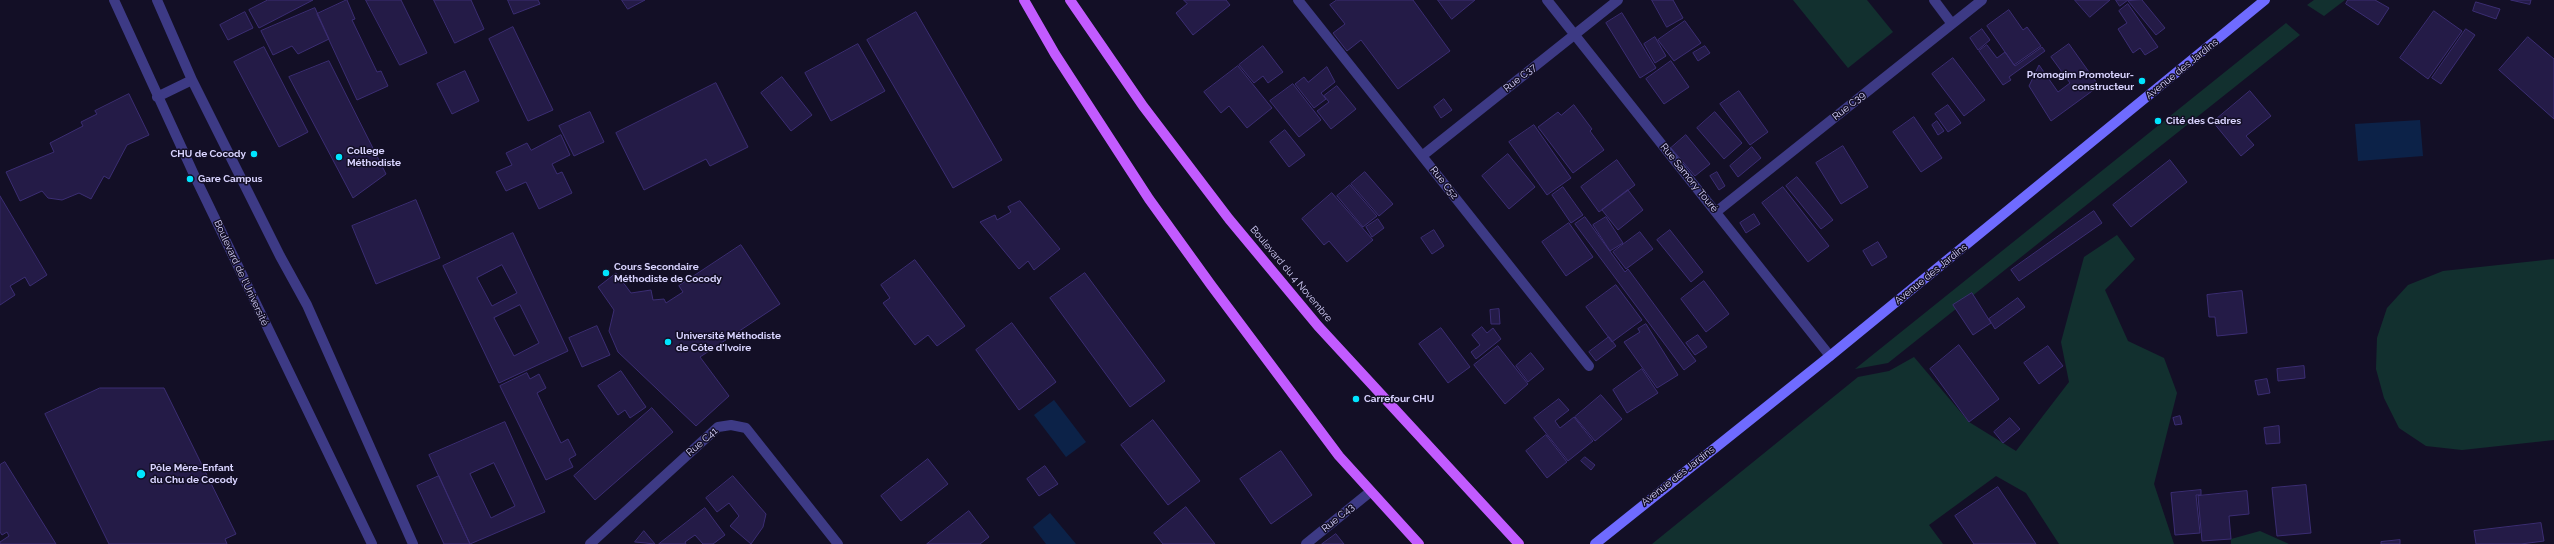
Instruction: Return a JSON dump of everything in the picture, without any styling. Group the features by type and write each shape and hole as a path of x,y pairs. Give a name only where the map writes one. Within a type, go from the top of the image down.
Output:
{"main road":[{"path":"1024,0 1055,54 1149,199 1339,456 1370,492 1419,544"},
{"name":"Boulevard du 4 Novembre","path":"1070,0 1143,106 1229,219 1318,326 1519,544"},
{"name":"Avenue des Jardins","path":"1595,544 1830,356 2265,0"}],"street":[{"name":"Boulevard de l'Université","path":"114,0 157,97 372,544"},
{"path":"157,0 192,80 277,251 307,306 413,544"},
{"name":"Rue C52","path":"1298,0 1589,366"},
{"name":"Rue Samory Touré","path":"1547,0 1830,356"},
{"name":"Rue C37","path":"1422,156 1618,0"},
{"path":"1934,0 1952,24"},
{"name":"Rue C39","path":"1716,212 1982,0"},
{"path":"157,97 192,80"},
{"name":"Rue C41","path":"590,544 718,427 731,425 746,428 838,544"},
{"name":"Rue C43","path":"1306,544 1370,492"}],"green space":[{"path":"1793,0 1867,0 1893,32 1848,68"},
{"path":"2314,0 2345,0 2324,16 2307,5"},
{"path":"2286,23 2300,35 1888,363 1855,369"},
{"path":"2117,235 2135,259 2105,290 2128,341 2164,358 2177,393 2154,484 2174,544 2059,544 2026,493 1996,476 1929,525 1943,544 1652,544 1858,377 1889,371 1914,357 1969,422 2016,451 2069,382 2061,342 2084,257"},
{"path":"2554,259 2554,440 2462,450 2426,446 2399,428 2384,398 2376,369 2377,338 2387,308 2408,285 2443,271"},
{"path":"2260,531 2289,544 2231,544 2231,539"}],"water":[{"path":"2420,120 2423,156 2358,161 2355,124"},
{"path":"1054,400 1086,442 1066,457 1034,415"},
{"path":"1050,513 1076,544 1046,544 1033,527"}],"building":[{"path":"268,0 313,0 259,28 249,10"},
{"path":"347,0 355,19 352,20 377,72 381,71 388,86 357,100 317,14"},
{"path":"366,0 401,0 427,53 400,65"},
{"path":"434,0 471,0 484,29 455,43"},
{"path":"508,0 538,0 540,4 514,14"},
{"path":"622,0 645,0 628,9"},
{"path":"1184,0 1226,0 1230,5 1193,35 1176,13 1187,4"},
{"path":"1337,0 1413,0 1450,51 1398,89 1361,40 1347,51 1333,33 1345,24 1330,5"},
{"path":"1438,0 1475,0 1452,19"},
{"path":"1652,0 1673,0 1683,18 1667,27"},
{"path":"2075,0 2110,0 2090,17"},
{"path":"2116,0 2128,0 2120,6"},
{"path":"2142,0 2165,28 2156,35 2128,1"},
{"path":"2348,0 2375,0 2389,8 2378,25 2346,4"},
{"path":"2511,0 2531,0 2530,4"},
{"path":"2476,2 2500,9 2496,19 2473,11"},
{"path":"2128,4 2158,47 2145,55 2140,48 2133,53 2118,29 2127,23 2119,11"},
{"path":"315,8 329,39 298,54 292,46 273,55 261,31"},
{"path":"2009,10 2023,30 2027,27 2041,46 2014,65 1987,26"},
{"path":"2434,11 2462,31 2428,79 2400,58"},
{"path":"245,12 253,28 228,40 220,25"},
{"path":"916,12 1002,160 953,188 867,40"},
{"path":"1622,13 1656,68 1640,78 1606,23"},
{"path":"1685,21 1701,43 1674,61 1658,40"},
{"path":"513,27 553,110 528,121 489,39"},
{"path":"1982,29 1990,40 1978,50 1970,38"},
{"path":"2466,29 2475,35 2441,84 2432,78"},
{"path":"1655,37 1666,56 1655,63 1644,44"},
{"path":"2528,37 2554,59 2554,119 2499,70"},
{"path":"858,44 885,91 831,121 805,73"},
{"path":"2069,44 2099,86 2051,121 2029,86 2039,65 2058,92 2070,83 2051,57"},
{"path":"1987,45 1997,58 2005,52 2015,66 2042,47 2045,51 2009,77 2011,80 2003,85 1979,51"},
{"path":"1263,46 1283,72 1268,83 1263,76 1254,83 1239,65"},
{"path":"1705,46 1710,53 1698,61 1693,53"},
{"path":"264,47 308,132 279,147 234,62"},
{"path":"1953,58 1985,100 1964,116 1932,74"},
{"path":"329,61 386,174 353,198 289,77"},
{"path":"1671,61 1689,87 1664,104 1646,79"},
{"path":"1238,66 1272,108 1247,128 1229,106 1221,113 1204,92"},
{"path":"1327,67 1335,82 1321,93 1326,99 1314,108 1295,84 1304,77 1308,82"},
{"path":"465,71 479,101 452,114 437,84"},
{"path":"782,77 812,115 791,131 761,93"},
{"path":"716,83 748,147 710,166 706,159 644,190 616,133"},
{"path":"1293,84 1321,120 1299,137 1270,101"},
{"path":"1337,86 1356,109 1331,129 1317,111 1329,102 1324,96"},
{"path":"1739,91 1768,132 1750,145 1720,104"},
{"path":"2250,91 2271,116 2246,136 2254,145 2241,156 2213,122"},
{"path":"129,94 149,135 127,145 109,179 104,176 91,199 79,193 62,200 48,198 42,191 20,201 6,172 54,152 50,143 83,126 81,122 97,114 95,111"},
{"path":"1444,99 1452,110 1441,118 1434,107"},
{"path":"1574,105 1592,129 1590,131 1604,150 1573,173 1538,127 1558,112 1561,115"},
{"path":"1948,105 1961,123 1948,132 1935,114"},
{"path":"590,112 604,142 574,156 559,126"},
{"path":"1715,112 1742,143 1724,159 1697,128"},
{"path":"1914,117 1942,158 1921,172 1893,132"},
{"path":"1937,121 1944,131 1938,135 1932,125"},
{"path":"1534,125 1571,178 1547,195 1509,142"},
{"path":"1285,130 1305,155 1289,167 1270,142"},
{"path":"561,135 570,155 552,164 557,174 562,172 572,193 539,209 526,182 506,191 496,172 512,165 506,153 527,143 531,150"},
{"path":"1686,135 1710,164 1695,176 1671,148"},
{"path":"1843,146 1868,187 1841,204 1816,163"},
{"path":"1752,147 1761,158 1738,177 1730,166"},
{"path":"1508,154 1535,187 1509,209 1482,176"},
{"path":"1617,160 1635,185 1599,212 1581,187"},
{"path":"2170,160 2187,182 2131,227 2113,205"},
{"path":"1365,172 1393,204 1379,216 1351,184"},
{"path":"1717,172 1725,186 1719,190 1710,176"},
{"path":"1797,177 1833,220 1821,229 1786,186"},
{"path":"1350,185 1377,216 1363,227 1337,196"},
{"path":"1563,187 1583,215 1571,223 1552,195"},
{"path":"1783,187 1829,246 1808,262 1762,203"},
{"path":"1628,190 1643,210 1618,230 1602,210"},
{"path":"1332,193 1373,240 1347,262 1329,241 1324,245 1302,219"},
{"path":"0,196 47,275 30,286 25,277 10,286 15,295 0,305"},
{"path":"416,200 440,258 376,284 352,226"},
{"path":"1020,201 1060,249 1034,270 1028,261 1019,269 980,222 995,215 997,220 1011,212 1008,207"},
{"path":"2094,211 2102,223 2019,281 2011,270"},
{"path":"1754,214 1760,224 1746,233 1740,223"},
{"path":"1585,217 1625,272 1628,269 1696,361 1684,370 1575,224"},
{"path":"1606,217 1623,243 1610,251 1593,225"},
{"path":"1378,219 1384,228 1372,237 1366,227"},
{"path":"1569,223 1593,257 1566,276 1542,242"},
{"path":"1434,230 1444,246 1432,254 1421,238"},
{"path":"1670,230 1703,272 1691,282 1657,240"},
{"path":"1640,232 1653,249 1626,269 1613,252"},
{"path":"513,233 568,351 499,383 443,266","holes":["502,265 517,293 492,306 477,278","520,305 539,343 514,356 494,318"]},
{"path":"1878,242 1887,257 1872,266 1863,251"},
{"name":"Université Méthodiste de Côte d'Ivoire","path":"741,245 780,304 700,357 729,396 696,426 618,352 609,331 614,310 598,287 616,273 631,293 651,290 653,300 664,299 666,303 683,292 679,286"},
{"path":"915,260 965,326 937,346 928,335 915,345 883,303 890,298 881,285"},
{"path":"1085,273 1165,381 1130,407 1050,298"},
{"path":"1704,281 1729,314 1706,332 1681,299"},
{"path":"1616,285 1642,320 1612,342 1586,307"},
{"path":"2242,291 2247,333 2217,336 2215,317 2209,317 2207,295"},
{"path":"1972,293 1991,323 1973,335 1953,305"},
{"path":"2018,298 2025,307 1995,329 1989,319"},
{"path":"1499,309 1500,324 1491,324 1490,310"},
{"path":"1012,323 1056,382 1019,410 976,350"},
{"path":"1646,324 1678,375 1657,388 1624,342 1640,332 1638,329"},
{"path":"597,326 610,355 582,367 569,338"},
{"path":"1482,327 1487,333 1493,328 1501,339 1476,359 1471,352 1480,345 1472,335"},
{"path":"1441,328 1470,367 1448,383 1419,344"},
{"path":"1698,335 1707,347 1695,355 1686,343"},
{"path":"1609,337 1616,346 1596,361 1589,352"},
{"path":"1959,345 1999,399 1969,422 1930,369"},
{"path":"1498,346 1528,384 1505,404 1474,365"},
{"path":"2048,346 2063,366 2039,384 2024,363"},
{"path":"1531,353 1544,369 1528,382 1516,366"},
{"path":"2304,366 2305,378 2278,381 2277,369"},
{"path":"1642,369 1658,393 1627,413 1613,390"},
{"path":"621,371 646,407 630,418 625,410 618,415 598,386"},
{"path":"527,373 530,379 539,374 546,388 537,393 561,443 568,439 576,455 569,459 573,467 546,480 500,386"},
{"path":"2267,379 2270,393 2258,395 2255,381"},
{"name":"Pôle Mère-Enfant du Chu de Cocody","path":"100,388 164,388 236,534 225,539 227,544 109,544 45,414"},
{"path":"1601,395 1622,419 1595,441 1575,417"},
{"path":"1559,399 1569,410 1555,421 1560,428 1574,417 1593,441 1568,461 1534,418"},
{"path":"652,408 673,432 595,500 574,476"},
{"path":"2180,416 2182,424 2175,425 2173,418"},
{"path":"2010,418 2020,429 2003,443 1994,432"},
{"path":"1153,420 1200,481 1168,505 1121,445"},
{"path":"505,422 545,512 470,544 429,455","holes":["494,463 515,506 491,518 470,474"]},
{"path":"2279,426 2280,443 2266,444 2264,428"},
{"path":"1546,435 1567,462 1547,478 1526,451"},
{"path":"1281,451 1312,495 1271,524 1240,479"},
{"path":"1585,457 1595,465 1591,470 1581,461"},
{"path":"928,459 948,484 901,521 881,496"},
{"path":"5,462 56,544 0,544 0,542 9,536 7,532 2,535 0,532 0,465"},
{"path":"1045,466 1058,484 1039,496 1027,479"},
{"path":"439,476 470,544 444,544 417,486"},
{"path":"733,476 766,514 763,527 751,544 730,526 739,516 729,503 717,512 706,498"},
{"path":"2306,485 2311,533 2277,536 2272,488"},
{"path":"1998,487 2036,544 1974,544 1955,516"},
{"path":"2201,490 2201,495 2196,495 2200,533 2175,535 2171,493"},
{"path":"2247,491 2249,514 2229,516 2231,539 2202,541 2198,496"},
{"path":"1186,507 1215,544 1163,544 1154,533"},
{"path":"705,508 725,535 713,544 703,544 695,535 685,542 686,544 659,544"},
{"path":"969,511 989,537 980,544 927,544"},
{"path":"2541,523 2544,541 2521,544 2476,544 2474,531"},
{"path":"644,531 655,544 635,542"},
{"path":"1336,534 1344,544 1322,544"},
{"path":"2400,540 2400,544 2381,544 2381,542"}],"place":[{"name":"Promogim Promoteur- constructeur","path":"2142,81"},
{"name":"Cité des Cadres","path":"2158,121"},
{"name":"CHU de Cocody","path":"254,154"},
{"name":"College Méthodiste","path":"339,157"},
{"name":"Gare Campus","path":"190,179"},
{"name":"Cours Secondaire Méthodiste de Cocody","path":"606,273"},
{"name":"Université Méthodiste de Côte d'Ivoire","path":"668,342"},
{"name":"Carrefour CHU","path":"1356,399"},
{"name":"Pôle Mère-Enfant du Chu de Cocody","path":"141,474"}]}
